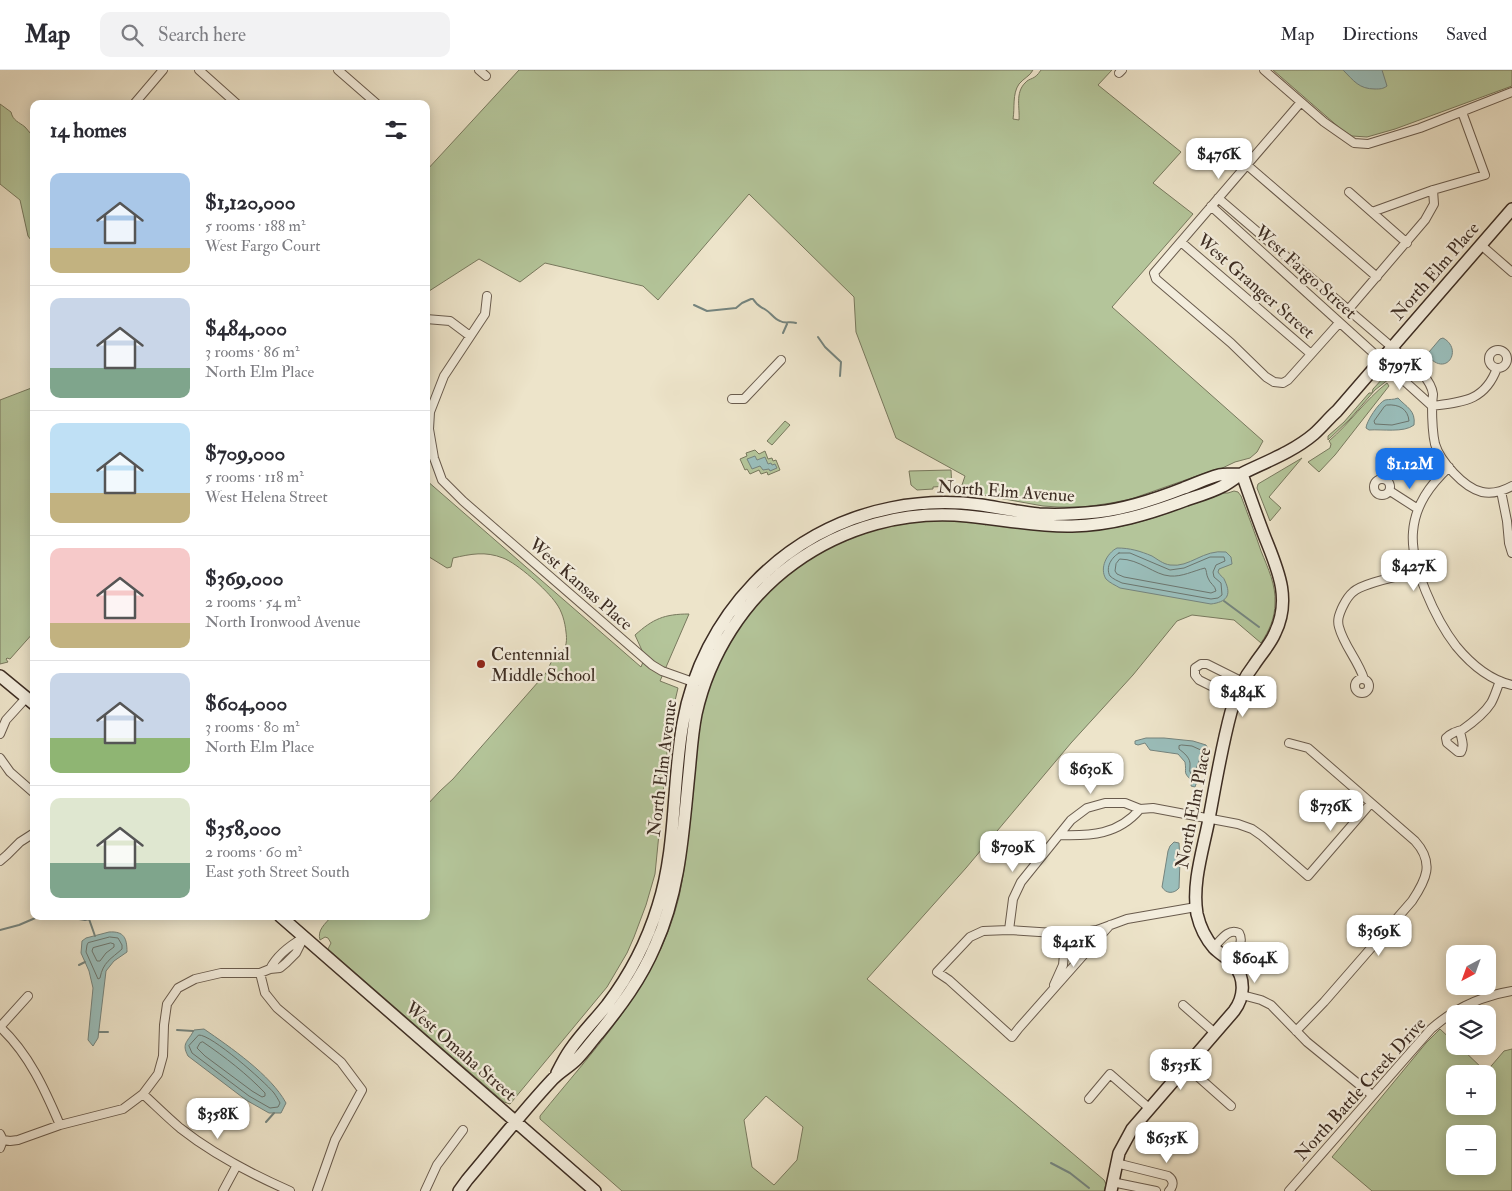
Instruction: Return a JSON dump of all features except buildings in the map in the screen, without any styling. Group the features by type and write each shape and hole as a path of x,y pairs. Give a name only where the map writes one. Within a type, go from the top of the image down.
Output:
{"main road":[{"name":"North Elm Place","path":"1242,996 1240,976 1234,965 1214,947 1202,930 1196,907 1198,878 1226,730 1243,682 1275,635 1282,617 1281,582 1242,474 1278,457 1312,436 1382,360 1512,209"},
{"name":"North Elm Avenue","path":"516,1122 554,1077 569,1050 608,1003 632,967 645,942 658,907 668,865 683,723 698,684 709,644 728,613 751,585 787,560 810,538 841,523 875,511 904,511 934,503 957,503 1037,514 1079,514 1121,508 1218,476 1242,474"},
{"path":"0,676 30,701"},
{"name":"West Omaha Street","path":"285,920 595,1191"},
{"path":"1112,1186 1116,1163 1127,1137 1149,1108 1239,1004 1242,996"},
{"path":"459,1191 466,1180 516,1122"}],"street":[{"path":"137,100 163,70"},
{"path":"198,70 232,100"},
{"path":"338,70 372,100"},
{"path":"1264,70 1324,122 1351,142 1368,144 1420,128 1512,92"},
{"path":"1301,102 1154,273 1156,279 1232,343 1266,377 1274,382 1283,383 1288,380 1339,323"},
{"path":"1372,212 1434,190 1485,175 1462,112"},
{"path":"1246,165 1377,277"},
{"path":"1348,310 1407,243 1430,213 1434,204 1434,190"},
{"path":"1349,192 1407,243"},
{"name":"West Fargo Street","path":"1218,198 1415,366 1428,381 1433,393 1433,434 1436,447 1449,467 1464,483 1474,489 1490,493 1501,491"},
{"name":"West Fargo Street","path":"1211,206 1432,406"},
{"name":"West Granger Street","path":"1181,242 1311,354"},
{"path":"1480,245 1512,272"},
{"name":"West Kansas Place","path":"430,412 444,376 484,314 487,296"},
{"path":"430,318 450,321 470,336"},
{"path":"732,399 744,399 781,360"},
{"path":"1432,406 1462,402 1479,395 1489,384 1497,368"},
{"name":"West Kansas Place","path":"430,442 442,480 457,496 652,664 662,671 698,684"},
{"path":"1449,467 1433,482 1421,500 1413,533 1413,552 1435,612 1456,645 1478,668 1500,681 1512,685"},
{"path":"1512,486 1501,491 1512,552"},
{"path":"1390,491 1418,509"},
{"path":"1364,679 1338,624 1338,619 1348,598 1353,591 1364,586 1419,572"},
{"path":"1236,698 1199,680 1195,674 1196,668 1201,664 1207,664 1243,682"},
{"path":"1460,730 1484,712 1491,703 1500,681"},
{"path":"0,734 6,720 30,701"},
{"path":"1289,743 1308,748 1418,845 1426,866 1424,882 1412,901 1296,1031"},
{"path":"0,758 10,772 30,790"},
{"path":"1009,930 1013,899 1021,882 1071,820 1087,808 1105,803 1125,803 1140,809 1153,808 1238,824 1252,829 1267,840 1308,876 1371,803"},
{"path":"1059,835 1089,836 1118,827 1131,819 1140,809"},
{"path":"0,860 30,836"},
{"path":"1110,925 1012,1037 949,980 937,972 975,934 991,930 1009,930 1066,934 1097,930 1110,925 1127,919 1196,907"},
{"path":"1214,947 1228,933 1234,931 1239,933 1242,939 1240,944 1228,960"},
{"path":"1050,994 1063,965 1066,934"},
{"path":"1,1141 18,1140 60,1125 123,1109 143,1094 158,1074 163,1056 167,1004 178,988 195,979 222,973 260,973 270,969 273,962 288,946 304,937"},
{"path":"260,973 265,993 277,1008 341,1062 362,1090 335,1140 317,1191"},
{"name":"North Battle Creek Drive","path":"1289,1191 1424,1036 1443,1019 1473,1001 1512,991"},
{"path":"28,996 0,1027 28,1059 60,1125"},
{"path":"1242,996 1261,1000 1270,1005 1296,1031 1372,1096"},
{"path":"1183,1005 1215,1033"},
{"path":"1186,1066 1231,1106"},
{"path":"1089,1099 1110,1074 1149,1108"},
{"path":"143,1094 180,1128 237,1165 290,1191"},
{"path":"425,1191 437,1164 463,1130"},
{"path":"1116,1163 1168,1176 1172,1179 1173,1183 1169,1191"},
{"path":"223,1191 237,1165"},
{"path":"1112,1186 1156,1191"}],"green space":[{"path":"519,70 1033,70 1019,84 1015,92 1013,119 1019,120 1020,91 1025,83 1036,76 1041,70 1112,70 1098,85 1181,152 1153,183 1193,214 1112,307 1263,441 1257,452 1250,458 1131,499 1111,503 1084,507 1043,506 960,491 965,476 896,438 856,332 854,297 749,194 658,300 643,286 545,263 520,282 479,259 430,290 430,167"},
{"path":"1273,70 1512,70 1512,86 1395,129 1367,137 1352,136 1342,130"},
{"path":"0,104 11,112 15,119 30,133 30,239 20,200 0,184"},
{"path":"1385,376 1389,376 1389,379 1375,390 1350,419 1328,440 1328,436 1344,422 1369,393 1372,393 1373,389"},
{"path":"1387,383 1389,386 1335,455 1319,472 1308,462 1330,448 1331,444 1329,441"},
{"path":"30,389 30,636 10,659 6,659 8,662 0,664 0,400"},
{"path":"785,421 790,425 772,445 767,441"},
{"path":"755,450 759,454 765,451 768,459 776,460 780,470 768,475 767,472 761,474 759,470 750,474 747,469 745,470 740,459 747,456 746,453"},
{"path":"1302,458 1269,497 1281,508 1270,521 1257,488 1258,484"},
{"path":"951,470 952,489 948,489 948,486 917,490 911,485 909,471"},
{"path":"430,483 641,667 645,657 635,635 659,618 689,614 660,681 678,688 671,718 655,874 646,905 627,953 607,987 510,1104 504,1102 328,949 331,943 328,938 325,937 320,940 319,936 322,927 328,920 430,920 430,802 453,779 546,673 557,650 561,653 565,646 565,624 558,606 539,584 516,565 490,554 478,554 453,558 451,567 447,568 430,557"},
{"path":"1234,491 1238,492 1241,496 1273,583 1275,609 1273,619 1261,643 1234,620 1192,615 1177,621 1133,675 1071,743 966,868 867,979 1104,1180 1106,1184 1104,1191 622,1191 540,1119 540,1116 622,1014 656,958 669,929 679,897 685,865 697,740 702,712 711,681 737,630 759,601 785,576 814,556 845,540 878,529 912,522 948,520 1038,530 1072,531 1105,529 1147,520 1221,493","holes":["766,1096 803,1127 797,1160 774,1185 752,1167 744,1120"]},
{"path":"1440,1029 1446,1035 1446,1055 1468,1055 1479,1065 1446,1065 1446,1115 1496,1115 1496,1065 1492,1065 1504,1051 1512,1049 1512,1191 1372,1191 1332,1157 1426,1043"}],"water":[{"path":"1343,70 1382,70 1387,86 1378,89 1365,88 1357,84"},
{"path":"1443,338 1449,342 1452,348 1451,358 1444,364 1432,360 1429,352"},
{"path":"1398,398 1412,412 1414,425 1399,430 1369,430 1366,428 1370,417 1382,402"},
{"path":"755,456 757,460 765,457 768,464 775,464 777,468 770,471 769,469 763,470 760,466 752,469 747,459"},
{"path":"1117,548 1139,551 1170,565 1184,564 1210,553 1226,552 1231,557 1232,564 1219,569 1218,572 1227,586 1228,594 1224,600 1211,604 1120,588 1106,579 1103,570 1107,557"},
{"path":"1146,738 1193,741 1206,745 1209,753 1195,787 1191,786 1192,781 1186,774 1185,762 1178,754 1150,750 1145,743 1135,744 1135,741"},
{"path":"1174,842 1179,843 1179,888 1170,892 1162,887 1168,851"},
{"path":"109,932 124,936 127,952 114,961 106,971 98,1038 93,1046 88,1040 93,988 89,971 81,953 82,941 86,938"},
{"path":"204,1029 249,1062 271,1082 286,1103 281,1113 269,1113 246,1100 188,1056 185,1045 194,1030"}],"waterway":[{"path":"694,305 707,311 736,308 742,303 753,299 778,320 796,323"},
{"path":"783,333 787,324"},
{"path":"818,337 825,347 841,362 840,376"},
{"path":"1224,601 1259,627"},
{"path":"0,930 31,920"},
{"path":"89,920 95,936"},
{"path":"79,965 85,962"},
{"path":"177,1030 193,1031"},
{"path":"99,1032 108,1032"},
{"path":"266,1122 274,1113"},
{"path":"1051,1163 1070,1173 1089,1188"}],"place":[{"name":"Centennial Middle School","path":"481,664"}]}
